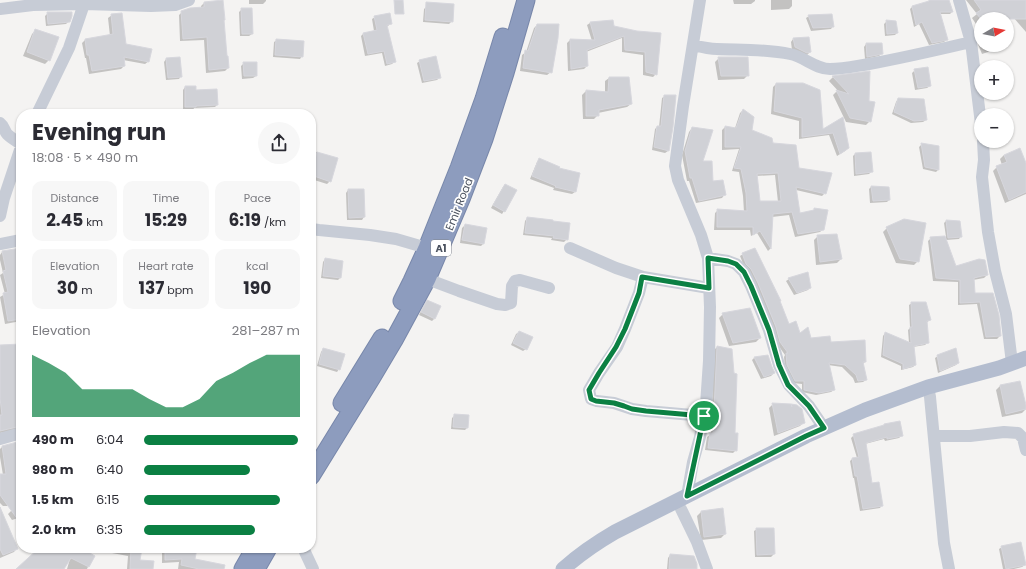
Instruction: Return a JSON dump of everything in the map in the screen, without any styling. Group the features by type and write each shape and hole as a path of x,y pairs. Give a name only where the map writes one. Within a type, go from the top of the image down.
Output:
{"highway":[{"name":"Emir Road","path":"316,446 383,336 412,281 427,248 477,120 514,0"},
{"name":"Emir Road","path":"316,468 391,346 427,278 455,214 484,139 526,0"},
{"path":"243,569 252,553"},
{"path":"256,569 265,553"}],"main road":[{"path":"577,569 601,550 684,502 806,436 865,410 929,392 1002,376 1021,363"},
{"path":"563,569 597,542 615,532 825,437 929,392"}],"street":[{"path":"0,9 33,5 84,2 152,6 175,4 189,0"},
{"path":"700,0 675,166 678,180 701,235 708,258 709,361 706,404 684,502 707,569"},
{"path":"959,0 971,42 979,108"},
{"path":"39,109 69,48 84,2"},
{"path":"693,45 715,49 758,50 792,54 819,67 829,69 878,63 971,42"},
{"path":"0,123 8,134 16,141"},
{"path":"983,148 982,177 988,232 995,271 1021,363"},
{"path":"0,216 16,161"},
{"path":"316,230 396,239 427,248"},
{"path":"0,244 16,241"},
{"path":"570,248 616,268 642,277 709,288"},
{"path":"708,258 728,261 736,264 744,272 769,330 779,365 788,385 809,406 824,428"},
{"path":"642,277 639,293 625,329 616,347 589,390 591,399 614,403 632,409 704,416"},
{"path":"427,278 497,304 511,303 512,286 515,281 520,280 549,288"},
{"path":"929,392 944,543 949,569"},
{"path":"934,436 970,436 1022,429 1026,450"},
{"path":"0,439 16,435"},
{"path":"305,553 313,569"}],"building":[{"path":"223,0 229,68 209,70 207,37 183,39 181,11 190,8 204,7 204,2"},
{"path":"394,0 403,0 404,14 395,14"},
{"path":"929,0 949,0 953,12 940,12 948,40 932,43 922,22 916,25 912,6"},
{"path":"974,0 1026,0 1026,19 1014,19 1014,12 978,12 981,10"},
{"path":"426,2 454,4 453,22 425,20"},
{"path":"241,8 252,8 253,34 242,34"},
{"path":"47,12 72,12 72,16 70,22 48,24"},
{"path":"122,13 126,44 152,49 149,62 124,57 125,66 92,71 89,55 87,55 85,39 113,34 111,14"},
{"path":"390,13 392,24 387,25 396,62 387,64 384,51 368,54 363,33 377,30 374,16"},
{"path":"832,14 834,27 813,28 808,15"},
{"path":"613,20 614,26 637,31 661,33 657,75 646,72 645,52 625,50 624,36 587,50 588,66 571,69 570,39 595,40 590,22"},
{"path":"886,20 896,21 898,33 887,34"},
{"path":"537,24 559,24 552,73 523,68 525,50 528,51"},
{"path":"35,29 59,37 50,61 27,52"},
{"path":"809,37 811,52 807,53 795,47 793,38"},
{"path":"276,39 304,41 303,57 275,55"},
{"path":"866,43 882,43 883,54 867,57"},
{"path":"436,56 441,78 424,81 419,60"},
{"path":"180,57 182,77 168,78 166,58"},
{"path":"718,57 748,57 749,76 721,76"},
{"path":"243,62 257,62 257,76 244,76"},
{"path":"928,67 931,86 918,88 914,69"},
{"path":"870,71 869,101 875,102 871,122 850,118 836,90 849,94 832,76"},
{"path":"609,77 629,77 632,104 599,110 599,116 586,116 586,90 608,92"},
{"path":"776,83 803,83 820,90 823,129 843,117 849,148 840,154 833,133 802,137 802,118 774,111"},
{"path":"185,86 196,86 196,90 217,89 218,105 185,107"},
{"path":"664,95 676,95 669,151 654,147 657,126 661,126"},
{"path":"898,98 924,99 927,120 914,121 894,112"},
{"path":"743,109 754,117 752,130 772,138 773,143 796,145 799,168 832,173 826,194 796,187 800,213 814,210 814,208 828,210 824,230 798,234 792,212 773,214 771,249 760,231 753,235 753,227 717,227 717,209 747,211 746,193 741,169 734,168 741,147 725,147 725,126 736,128","holes":["778,173 781,201 760,201 757,174"]},
{"path":"692,127 713,130 703,161 712,161 713,181 723,180 726,195 699,201 692,178 690,178 685,151"},
{"path":"921,143 939,146 939,170 925,167"},
{"path":"1020,148 1026,163 1026,192 1009,200 996,166 1007,162 1004,155"},
{"path":"317,152 338,158 331,182 316,177"},
{"path":"871,152 873,172 856,174 855,153"},
{"path":"539,158 560,167 559,168 580,173 576,192 555,187 556,186 532,176"},
{"path":"505,184 517,190 505,212 493,205"},
{"path":"871,186 889,187 890,200 873,201"},
{"path":"348,189 364,189 365,217 349,218"},
{"path":"527,217 570,223 568,240 553,238 554,236 525,233"},
{"path":"904,219 926,223 919,262 900,259 886,227"},
{"path":"946,220 960,221 962,237 948,238"},
{"path":"465,224 487,228 484,244 462,240"},
{"path":"837,234 842,259 820,262 817,235"},
{"path":"945,236 956,266 979,259 985,260 988,275 974,278 975,293 993,293 999,315 1001,336 986,337 980,302 960,303 960,280 936,278 930,237"},
{"path":"755,248 781,301 789,324 796,321 800,333 808,327 811,338 830,336 831,342 865,340 866,362 863,362 867,380 858,381 856,375 845,365 829,363 835,390 819,393 804,390 804,381 795,381 787,365 786,353 788,353 780,342 776,327 758,283 751,269 746,264 742,253"},
{"path":"16,249 16,320 8,321 3,293 8,292 3,271 6,270 2,251"},
{"path":"325,258 343,261 341,278 323,276"},
{"path":"808,272 811,288 797,293 788,278"},
{"path":"427,300 441,306 435,319 421,312"},
{"path":"911,302 926,302 931,320 927,321 929,343 914,346 916,365 903,369 903,364 883,355 885,332 911,343"},
{"path":"750,308 761,338 733,343 722,313"},
{"path":"519,331 533,337 527,350 513,343"},
{"path":"16,344 16,427 0,431 0,415 2,415 0,398 0,345"},
{"path":"717,346 732,349 734,373 737,374 735,433 738,433 737,451 708,448 710,433 713,433"},
{"path":"323,348 345,354 340,370 319,364"},
{"path":"956,348 959,363 940,371 937,355"},
{"path":"768,355 775,373 764,377 754,357"},
{"path":"1020,381 1026,409 1006,414 1000,385"},
{"path":"772,403 797,405 802,409 805,423 778,433"},
{"path":"454,414 469,415 468,428 453,427"},
{"path":"900,421 903,436 887,439 887,437 866,443 872,483 879,482 883,506 863,509 852,458 859,457 853,434 884,424"},
{"path":"16,442 16,517 0,495 0,474 6,474 2,446"},
{"path":"0,507 16,544 16,550 3,555 0,549"},
{"path":"723,508 726,534 704,537 701,511"},
{"path":"756,528 774,528 775,554 757,555"},
{"path":"1021,542 1026,565 1006,569 1001,546"},
{"path":"34,553 90,553 95,556 89,567 71,558 64,569 16,569"},
{"path":"131,553 141,553 140,560 154,561 153,569 130,569"},
{"path":"165,553 196,553 195,559 225,565 224,569 199,569 181,565 182,559 165,560"},
{"path":"670,554 694,556 697,569 669,569"}],"route":[{"path":"708,258 728,261 736,264 744,272 769,330 779,365 788,385 809,406 824,428 687,496 704,416 646,411 632,409 614,403 596,401 591,399 589,390 616,347 625,329 639,293 642,277 709,288 708,258"}]}
